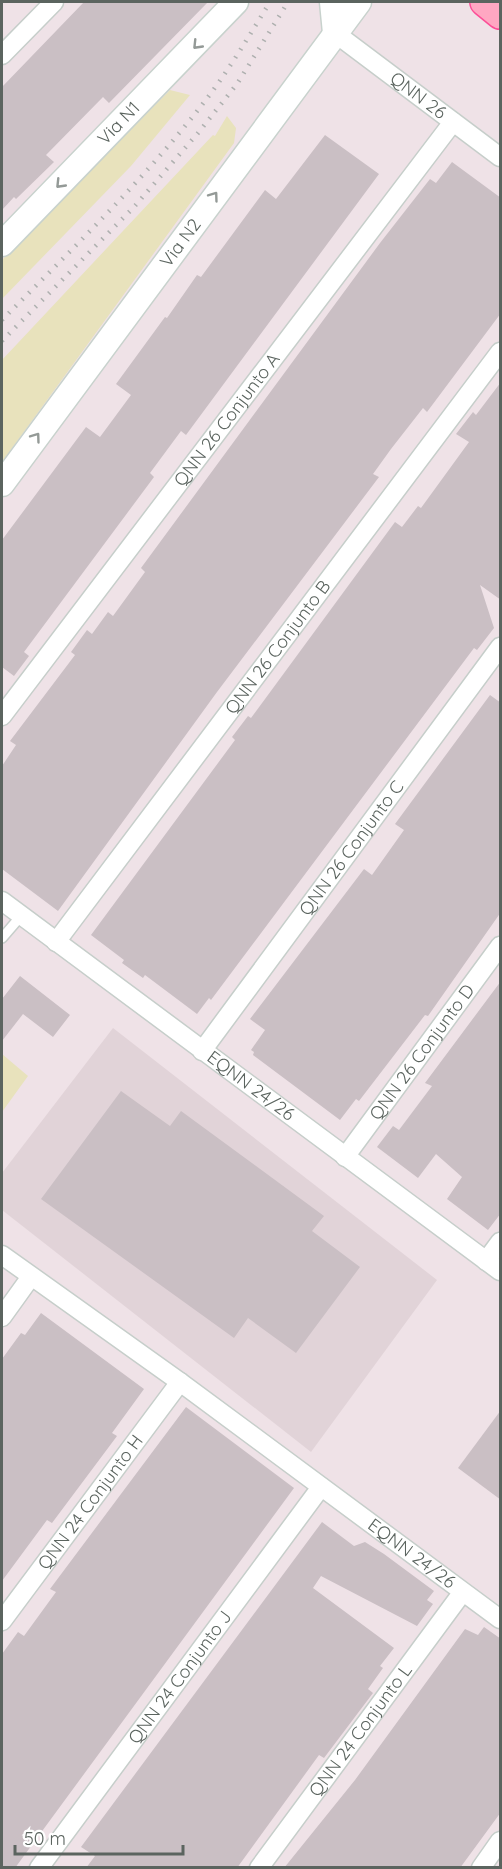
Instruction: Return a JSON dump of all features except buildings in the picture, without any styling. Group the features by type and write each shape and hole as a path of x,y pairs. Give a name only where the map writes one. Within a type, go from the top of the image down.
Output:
{"main road":[{"name":"Via N1","path":"2,244 236,2"},
{"path":"332,2 335,33"},
{"name":"Via N2","path":"2,484 358,2"},
{"path":"484,2 501,15"}],"street":[{"path":"2,55 54,2"},
{"name":"QNN 26","path":"335,33 501,157"},
{"name":"QNN 26 Conjunto A","path":"2,716 453,122"},
{"name":"QNN 26 Conjunto B","path":"56,942 501,352"},
{"name":"QNN 26 Conjunto C","path":"202,1051 501,647"},
{"name":"EQNN 24/26","path":"2,901 494,1266"},
{"name":"QNN 26 Conjunto D","path":"345,1157 501,946"},
{"path":"494,1266 501,1242"},
{"name":"EQNN 24/26","path":"2,1255 30,1278 180,1382 462,1593 498,1611"},
{"path":"2,1317 30,1278"},
{"name":"QNN 24 Conjunto H","path":"2,1621 180,1382"},
{"name":"QNN 24 Conjunto J","path":"39,1868 321,1487"},
{"name":"QNN 24 Conjunto L","path":"259,1868 462,1593"},
{"path":"481,1868 501,1841"}],"lane":[{"path":"2,938 21,916"}],"shaded area":[{"path":"170,90 190,95 131,166 2,299 2,260"},
{"path":"227,116 236,128 234,143 2,462 2,360 213,135 215,136"},
{"path":"113,1028 437,1280 311,1452 2,1210 2,1173"},
{"path":"2,1054 28,1076 2,1112"}],"railway":[{"path":"2,320 106,214 182,130 239,53 270,2"},
{"path":"2,341 134,207 198,133 237,84 288,2"}]}
